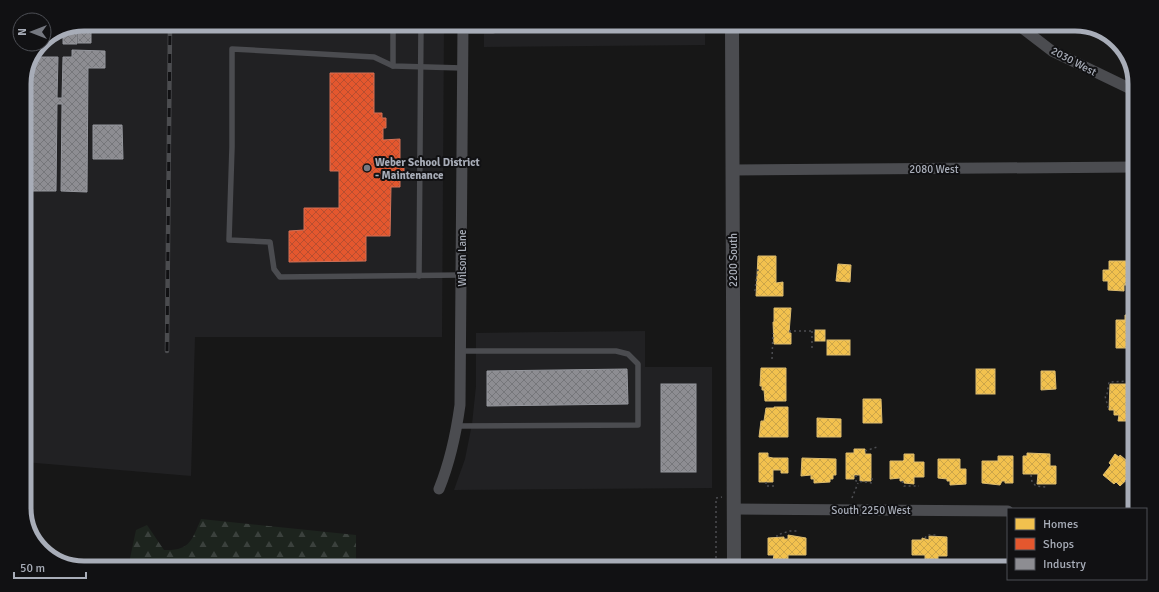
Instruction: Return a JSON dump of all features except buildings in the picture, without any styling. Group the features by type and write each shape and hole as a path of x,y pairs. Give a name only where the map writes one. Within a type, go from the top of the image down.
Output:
{"street":[{"name":"Wilson Lane","path":"439,489 445,474 457,426 460,405 462,351 463,31"},
{"name":"2200 South","path":"732,31 732,501 734,561"},
{"name":"2030 West","path":"1026,31 1052,51 1128,88"},
{"name":"2080 West","path":"732,170 1128,167"},
{"name":"South 2250 West","path":"732,501 1007,511"}],"lane":[{"path":"393,31 393,66"},
{"path":"419,276 421,31"},
{"path":"462,68 393,66 374,57 232,49 232,147 229,240 270,242 274,269 280,277 462,275"},
{"path":"457,426 638,425 638,364 628,354 616,351 462,351"}],"path":[{"path":"755,291 757,268 759,268"},
{"path":"789,331 815,331"},
{"path":"812,331 812,348"},
{"path":"772,334 772,359"},
{"path":"1109,407 1105,396 1108,394 1109,382 1128,381"},
{"path":"865,451 877,447"},
{"path":"852,498 858,482 856,475"},
{"path":"1031,475 1032,482 1036,486 1046,487"},
{"path":"858,482 872,483 872,478"},
{"path":"902,481 904,486 920,486"},
{"path":"766,482 766,486 777,486"},
{"path":"716,561 716,498 732,501"},
{"path":"777,537 777,535 790,531 799,531"},
{"path":"925,538 927,535 937,535"}],"shaded area":[{"path":"84,31 444,31 442,337 195,337 191,476 31,463 31,81 35,64 40,55 43,52 52,52 52,43 64,35"},
{"path":"484,31 705,31 705,45 484,47"},
{"path":"645,331 645,367 712,367 712,488 454,490 465,459 472,424 476,386 476,333"}],"green space":[{"path":"201,519 356,535 356,561 129,561 136,530 147,525 164,550 179,549 185,546 189,543"}],"railway":[{"path":"167,351 170,31"}],"place":[{"name":"Weber School District - Maintenance","path":"367,168"}]}
